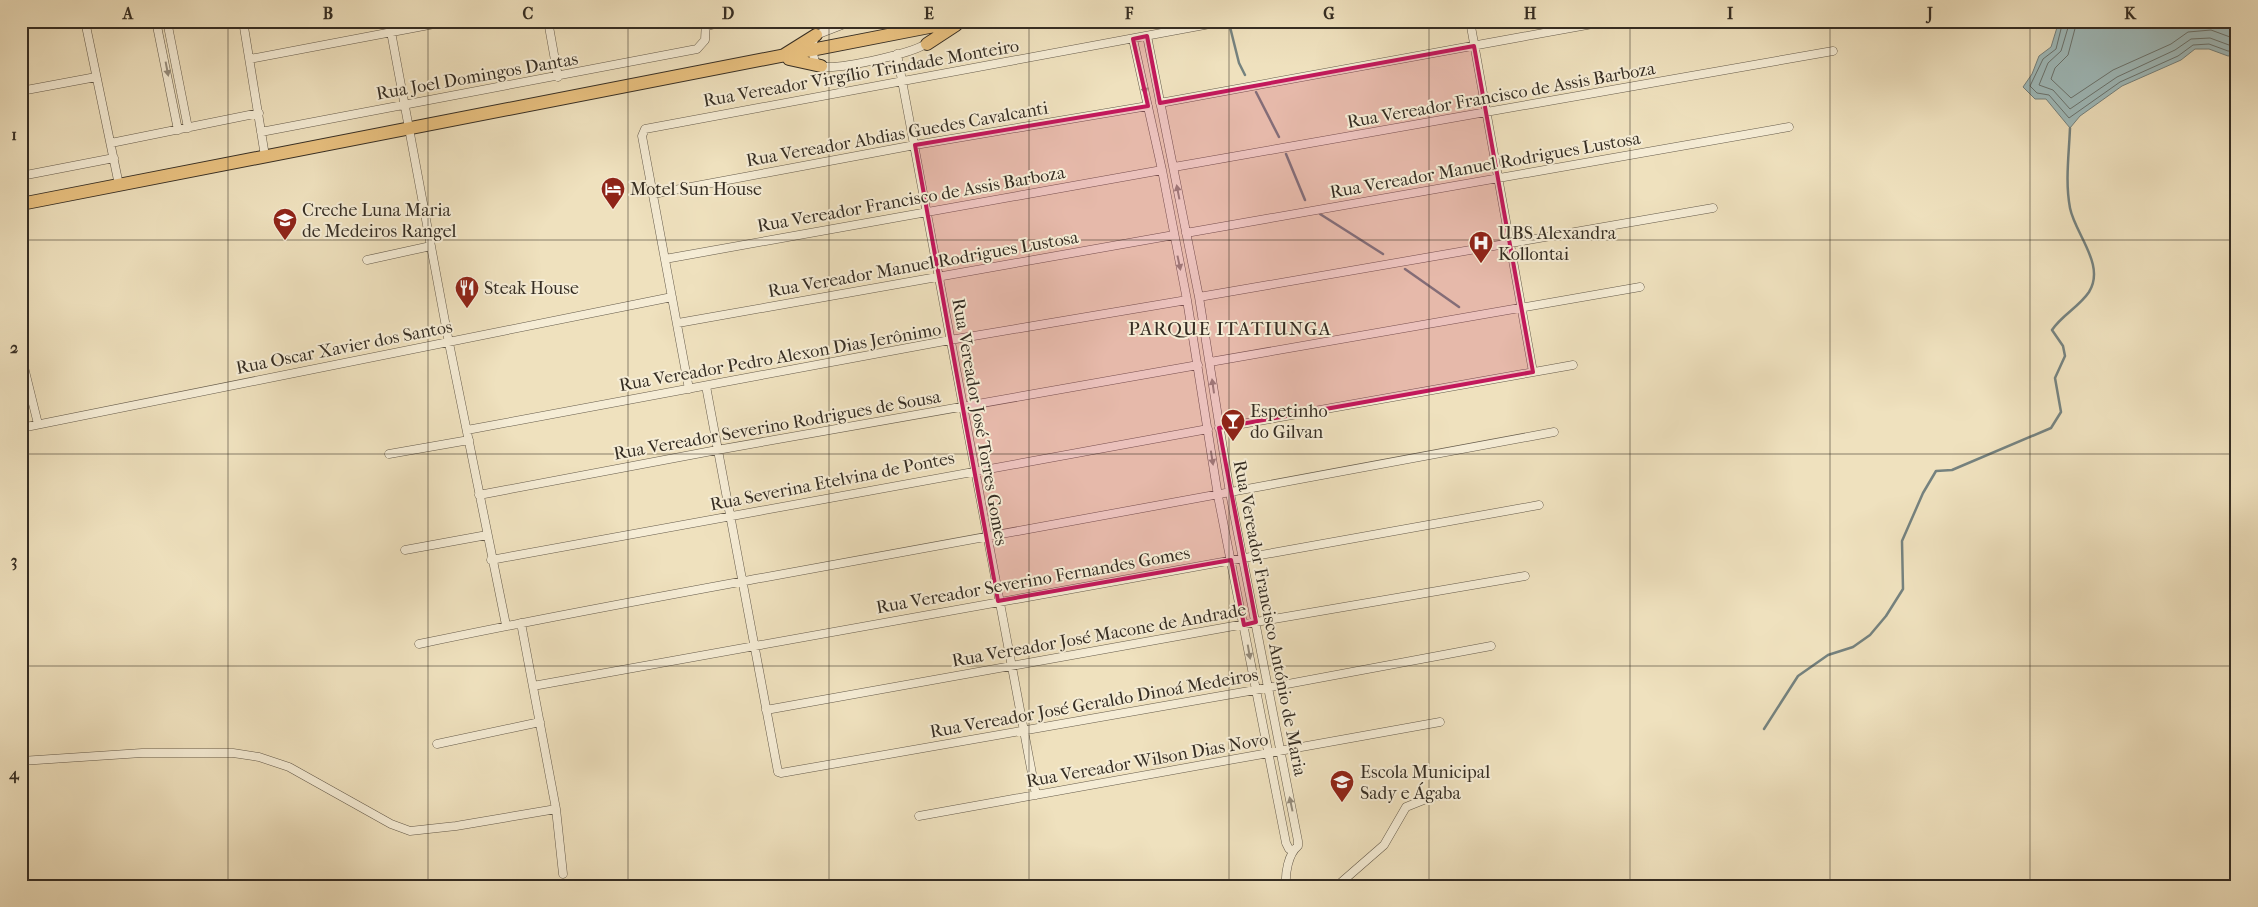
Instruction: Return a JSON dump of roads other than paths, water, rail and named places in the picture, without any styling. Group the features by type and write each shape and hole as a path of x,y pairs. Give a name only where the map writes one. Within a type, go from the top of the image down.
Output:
{"main road":[{"path":"21,204 811,52 930,24 959,21"},
{"path":"927,44 959,21"},
{"path":"780,58 816,35"},
{"path":"780,58 821,66"}],"street":[{"path":"85,21 119,185"},
{"path":"156,21 178,130"},
{"path":"167,21 188,128"},
{"path":"243,21 265,156"},
{"path":"389,21 491,560 506,625"},
{"path":"250,59 450,21"},
{"path":"548,21 558,77"},
{"path":"706,24 729,21"},
{"path":"852,21 816,35 811,52 812,58 821,66 840,66 897,54 927,44 932,33 930,24"},
{"name":"Rua Vereador Virgílio Trindade Monteiro","path":"653,194 642,136 645,129 649,127 1226,21"},
{"path":"1470,21 1533,372"},
{"path":"1160,103 1609,21"},
{"name":"Rua Joel Domingos Dantas","path":"261,132 558,77 697,49 705,40 706,24"},
{"name":"Rua Vereador Francisco António de Maria","path":"1147,36 1199,297 1230,493 1298,841 1298,846 1293,850 1285,877 1286,886"},
{"path":"1133,39 1162,170 1187,300 1218,496 1255,690 1286,843 1289,849 1293,850"},
{"name":"Rua Vereador Francisco de Assis Barboza","path":"1174,167 1833,51"},
{"name":"Rua Vereador José Torres Gomes","path":"897,54 1022,730 1036,795"},
{"path":"21,91 96,78"},
{"name":"Rua Vereador Abdias Guedes Cavalcanti","path":"653,194 915,145 1148,106"},
{"path":"111,143 259,113"},
{"name":"Rua Vereador Manuel Rodrigues Lustosa","path":"1186,233 1789,127"},
{"path":"21,176 114,158"},
{"name":"Rua Vereador Francisco de Assis Barboza","path":"665,259 1162,170"},
{"path":"653,194 689,389"},
{"path":"1199,297 1712,208"},
{"name":"Rua Vereador Manuel Rodrigues Lustosa","path":"678,323 1174,235"},
{"path":"367,260 431,246"},
{"path":"1210,362 1640,287"},
{"name":"Rua Oscar Xavier dos Santos","path":"21,428 171,396 449,343 672,297"},
{"name":"Rua Vereador Pedro Alexon Dias Jerônimo","path":"467,430 950,340 1187,300"},
{"path":"21,355 38,424"},
{"name":"Rua Vereador Severino Rodrigues de Sousa","path":"480,495 717,450 1198,365"},
{"path":"1219,428 1573,365"},
{"path":"706,386 766,710"},
{"name":"Rua Severina Etelvina de Pontes","path":"491,560 974,470 1208,430"},
{"path":"419,644 521,622 986,536 1218,496 1554,432"},
{"path":"388,454 469,440"},
{"name":"Rua Vereador Severino Fernandes Gomes","path":"533,686 1539,505"},
{"path":"404,550 487,535"},
{"name":"Rua Vereador José Macone de Andrade","path":"766,710 1011,665 1525,576"},
{"path":"521,622 556,809 563,874"},
{"name":"Rua Vereador José Geraldo Dinoá Medeiros","path":"766,710 778,772 790,773 1022,730 1269,688 1491,646"},
{"path":"437,744 540,722"},
{"name":"Rua Vereador Wilson Dias Novo","path":"919,816 1440,722"},
{"path":"21,761 135,753 244,755 289,767 391,824 410,831 456,826 556,809"},
{"path":"1337,886 1384,845 1406,807 1431,797 1440,796"}],"water":[{"path":"2059,21 2237,21 2237,55 2228,56 2209,49 2195,49 2181,60 2122,86 2080,116 2070,128 2046,99 2035,99 2023,87 2032,74 2039,56 2051,47"}],"waterway":[{"path":"1230,27 1239,63 1245,75"},
{"path":"1256,92 1279,137"},
{"path":"1764,729 1798,676 1828,655 1853,647 1870,635 1886,616 1903,589 1902,541 1923,493 1936,471 1952,470 2051,428 2061,412 2055,378 2065,356 2063,346 2052,330 2089,292 2093,282 2094,271 2092,260 2070,208 2068,178 2070,128"},
{"path":"1286,154 1305,200"},
{"path":"1320,214 1383,254"},
{"path":"1405,269 1459,307"}],"place":[{"name":"Motel Sun House","path":"613,210"},
{"name":"Creche Luna Maria de Medeiros Rangel","path":"285,241"},
{"name":"UBS Alexandra Kollontai","path":"1481,264"},
{"name":"Steak House","path":"467,309"},
{"name":"Espetinho do Gilvan","path":"1233,442"},
{"name":"Escola Municipal Sady e Ágaba","path":"1342,803"}],"district":[{"name":"PARQUE ITATIUNGA","path":"1230,328"}]}
